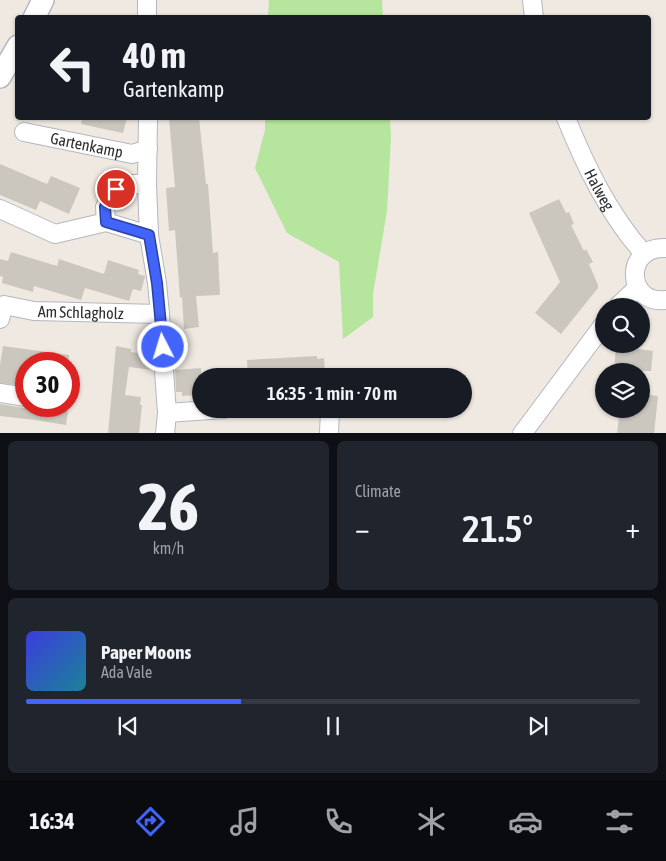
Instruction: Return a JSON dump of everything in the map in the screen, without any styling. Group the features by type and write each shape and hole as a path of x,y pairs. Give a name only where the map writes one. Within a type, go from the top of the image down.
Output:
{"street":[{"path":"36,15 43,0"},
{"path":"147,0 147,15"},
{"path":"532,0 534,15"},
{"path":"0,77 15,51"},
{"name":"Gartenkamp","path":"148,120 147,184 149,235 160,314 167,413 165,433"},
{"name":"Halweg","path":"567,120 581,154 610,209 628,236 644,254"},
{"name":"Gartenkamp","path":"24,132 132,154 148,149"},
{"name":"Gartenkamp","path":"106,222 105,207 116,189 127,184 147,184"},
{"path":"0,209 54,234 106,222 149,235"},
{"path":"666,248 653,249 644,254 637,262 634,274 635,281 642,293 648,297 666,300"},
{"path":"626,298 638,287"},
{"name":"Am Schlagholz","path":"1,309 160,314"},
{"path":"523,433 595,336"},
{"path":"0,393 15,396"},
{"path":"167,413 192,411"},
{"path":"329,433 330,418"}],"green space":[{"path":"269,0 382,0 383,15 268,15"},
{"path":"265,120 390,120 387,211 373,294 373,317 343,339 339,262 287,233 255,168 265,130"}],"building":[{"path":"82,120 126,120 123,133 81,124"},
{"path":"169,120 199,120 206,184 208,184 213,253 218,252 220,295 196,296 199,327 184,329 175,230 169,231 166,188 175,187"},
{"path":"0,164 47,184 51,176 80,188 69,214 40,201 36,210 0,195"},
{"path":"559,199 566,213 569,212 574,224 571,225 584,251 586,249 593,262 589,264 598,285 598,288 561,334 535,313 560,282 529,213"},
{"path":"11,252 57,266 59,259 104,274 108,260 139,270 138,274 145,277 141,291 133,289 129,301 85,288 81,300 34,286 33,292 2,283 0,259 8,261"},
{"path":"3,346 47,352 15,352 15,385 0,383"},
{"path":"116,346 131,349 131,352 152,355 152,370 129,367 125,395 141,397 139,433 108,433"},
{"path":"650,351 653,351 651,371 650,363 615,363 615,353 650,353"},
{"path":"317,356 317,359 324,358 325,368 248,368 247,360"},
{"path":"192,369 192,395 182,396 182,392 176,392 175,370"},
{"path":"650,395 658,396 654,433 617,433 619,418 650,418"},
{"path":"0,404 15,406 15,417 67,417 66,425 0,416"}],"route":[{"path":"116,189 105,207 106,222 149,235 157,283 163,347"}]}
